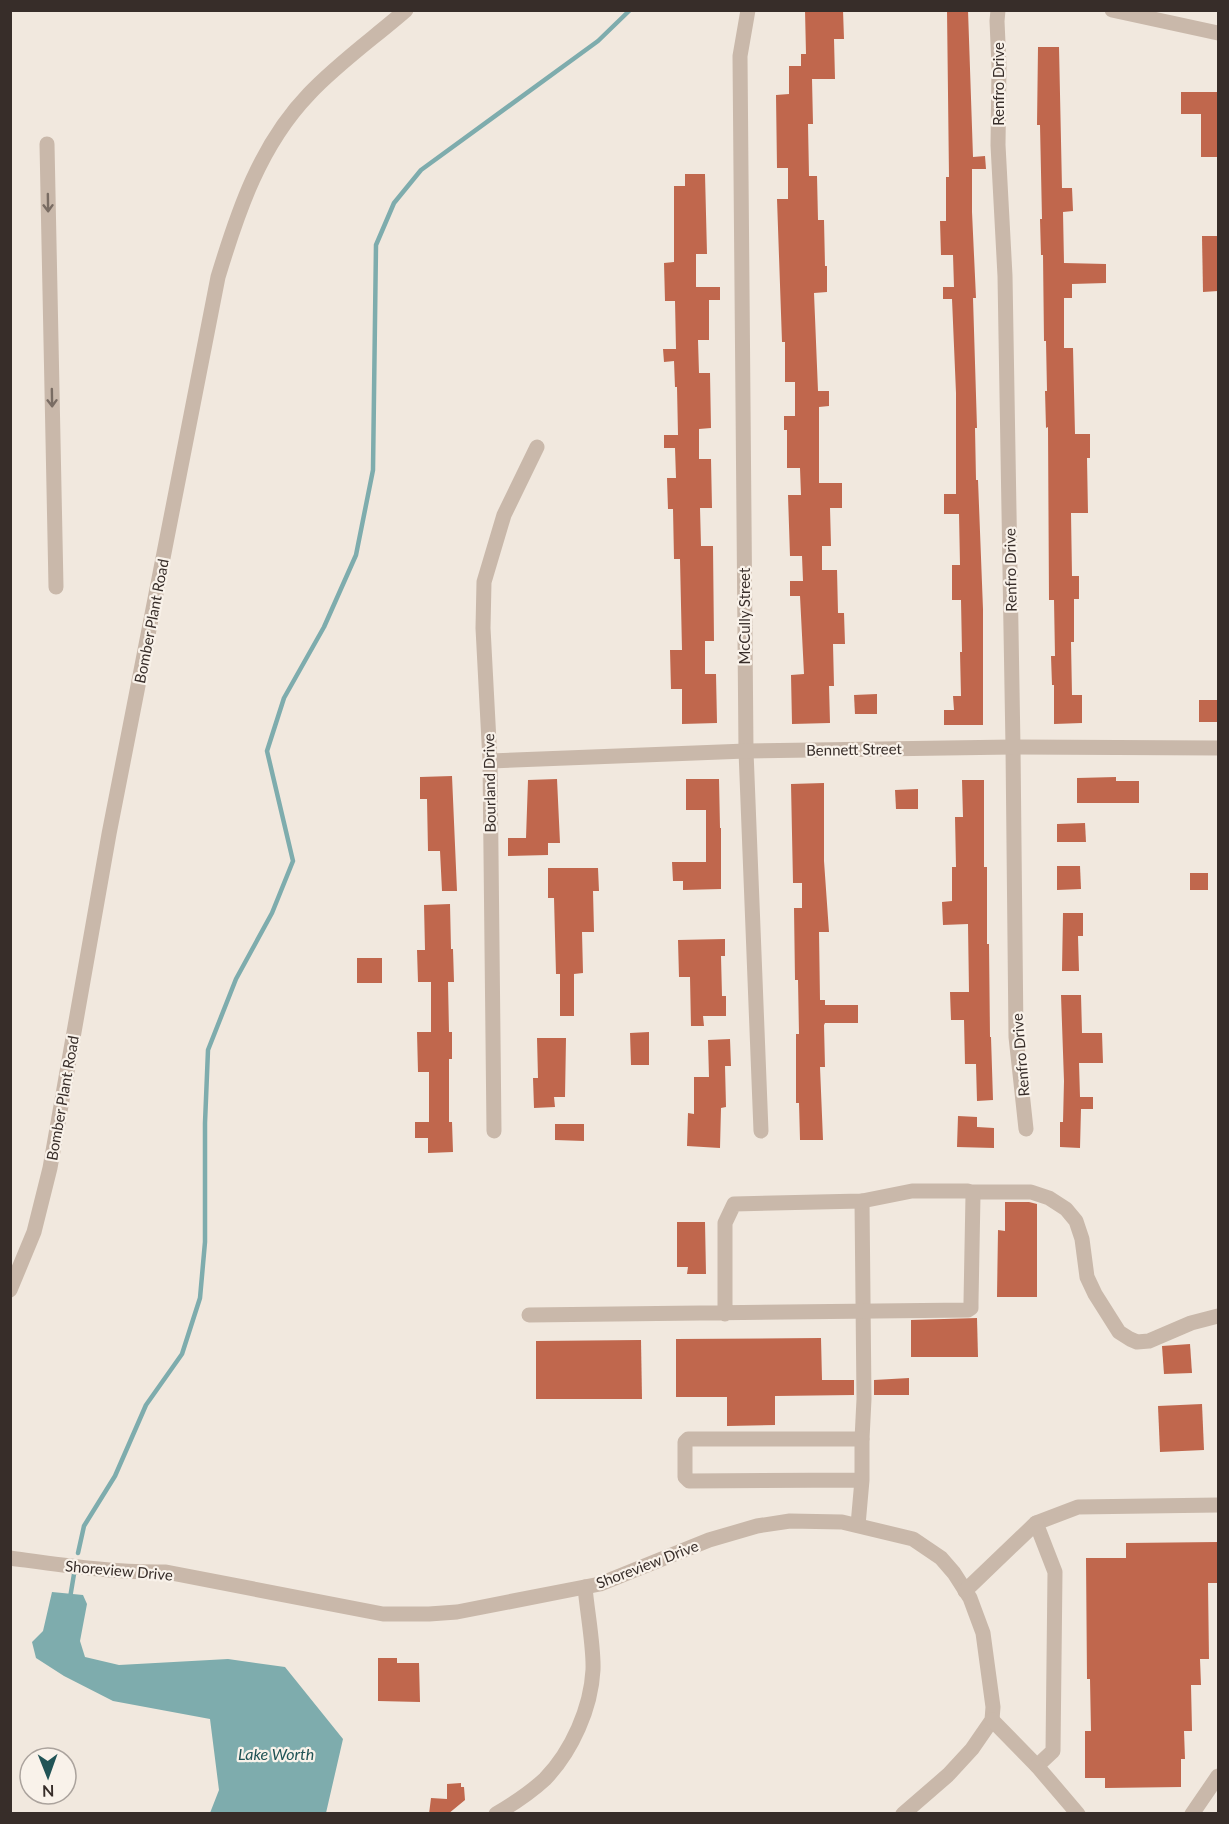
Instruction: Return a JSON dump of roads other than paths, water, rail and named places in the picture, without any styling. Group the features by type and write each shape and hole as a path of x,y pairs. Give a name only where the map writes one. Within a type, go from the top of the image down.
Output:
{"street":[{"name":"Bomber Plant Road","path":"10,1290 34,1232 50,1168 109,834 218,277 237,213 272,142 307,95 406,10"},
{"name":"McCully Street","path":"748,10 740,56 746,751 761,1131"},
{"name":"Renfro Drive","path":"998,10 998,145 1005,276 1016,1037 1026,1129"},
{"path":"1112,10 1218,33"},
{"path":"47,144 56,587"},
{"name":"Bourland Drive","path":"494,1131 490,760 483,628 484,582 504,514 537,447"},
{"name":"Bennett Street","path":"490,760 746,751 1013,747 1218,748"},
{"path":"725,1314 725,1223 734,1204 862,1201 912,1191 968,1191 1031,1192 1049,1198 1066,1209 1076,1221 1087,1277 1095,1294 1119,1332 1137,1342 1149,1341 1191,1323 1218,1316"},
{"path":"529,1315 968,1310 971,1308 973,1195 971,1192"},
{"path":"858,1525 862,1480 862,1201"},
{"path":"862,1439 688,1439 685,1442 685,1477 689,1480 862,1480"},
{"path":"965,1591 1036,1523 1078,1507 1218,1506"},
{"name":"Shoreview Drive","path":"10,1558 75,1567 166,1572 383,1614 457,1612 600,1584 710,1540 757,1526 790,1521 842,1522 913,1539 941,1558 954,1573 965,1591 983,1633 993,1707 992,1720"},
{"path":"1036,1523 1055,1572 1053,1751 1037,1766"},
{"path":"496,1814 545,1779 564,1753 583,1716 589,1698 593,1669 585,1587"},
{"path":"903,1814 948,1775 972,1749 992,1720 1037,1766 1078,1814"},
{"path":"1191,1814 1213,1794 1218,1776"}],"water":[{"name":"Lake Worth","path":"52,1592 83,1595 87,1604 80,1641 85,1657 119,1665 228,1659 285,1667 343,1739 326,1813 210,1813 219,1790 210,1719 113,1701 64,1676 36,1658 32,1642 43,1631"}],"waterway":[{"path":"78,1553 84,1526 115,1476 146,1405 182,1354 200,1298 205,1242 205,1123 208,1050 236,979 272,913 293,861 267,751 284,698 324,627 356,555 373,470 376,245 394,203 421,170 598,41 630,10"},
{"path":"70,1598 74,1574"}]}
